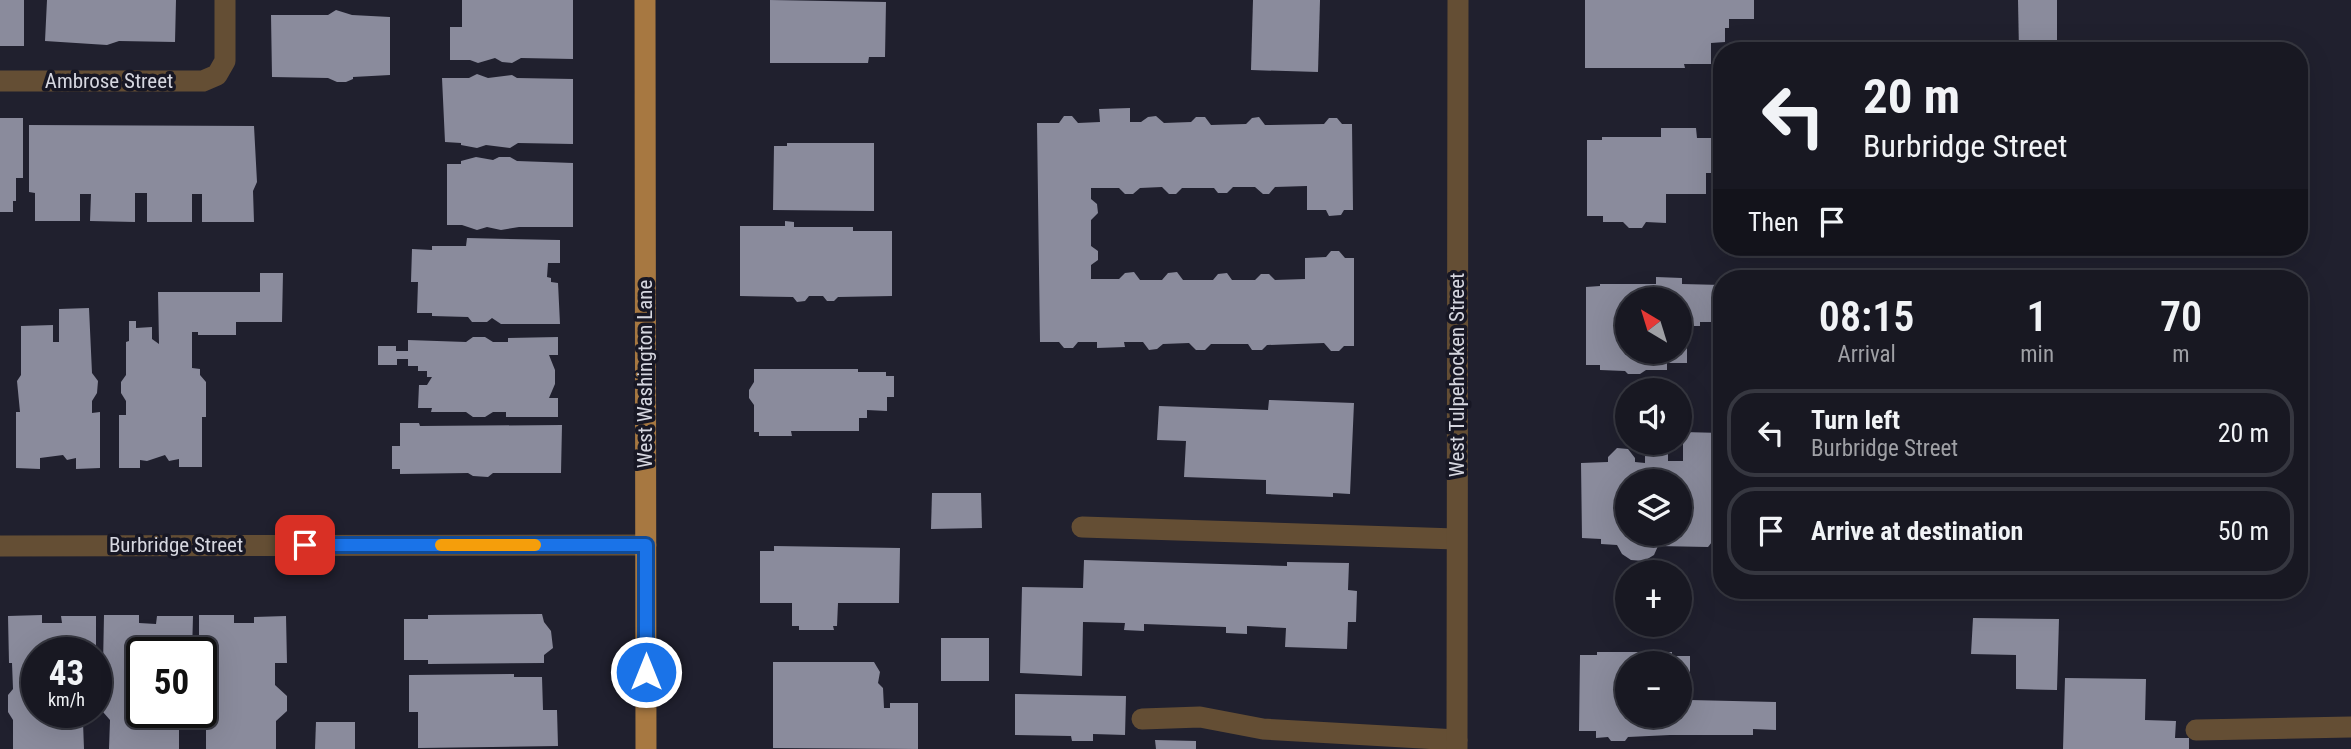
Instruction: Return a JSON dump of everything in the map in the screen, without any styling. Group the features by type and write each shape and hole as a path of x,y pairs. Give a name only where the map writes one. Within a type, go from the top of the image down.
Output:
{"main road":[{"name":"West Washington Lane","path":"645,0 646,749"}],"street":[{"name":"Ambrose Street","path":"0,81 203,80 218,75 225,61 225,0"},
{"name":"West Tulpehocken Street","path":"1457,744 1458,0"},
{"path":"1083,527 1456,539"},
{"name":"Burbridge Street","path":"0,545 646,545"},
{"path":"1142,719 1200,717 1262,730 1457,744"},
{"path":"2196,730 2351,727"}],"building":[{"path":"0,0 24,0 24,46 0,46"},
{"path":"47,0 176,0 175,42 119,41 107,45 45,41"},
{"path":"462,0 573,0 573,59 521,58 512,63 495,58 478,63 470,60 450,60 450,27 462,27"},
{"path":"770,0 886,2 885,57 869,57 868,63 770,63"},
{"path":"1253,0 1320,0 1318,72 1251,70"},
{"path":"1585,0 1754,0 1754,19 1729,19 1729,28 1725,28 1725,42 1711,43 1711,64 1684,64 1685,68 1585,68"},
{"path":"2018,0 2057,0 2057,42 2019,42"},
{"path":"336,10 352,15 390,17 390,75 353,77 346,82 328,78 272,77 271,15 328,15"},
{"path":"477,74 488,78 512,75 517,78 573,79 573,144 518,143 510,148 486,145 477,148 445,142 442,78 469,78"},
{"path":"1130,108 1130,122 1141,122 1156,116 1164,123 1191,122 1196,117 1205,117 1211,125 1246,124 1252,118 1259,117 1265,125 1324,124 1329,118 1337,118 1342,124 1352,124 1353,210 1344,210 1341,215 1329,216 1326,210 1307,210 1307,186 1275,187 1269,194 1263,194 1255,187 1233,187 1227,193 1218,193 1214,188 1182,188 1176,194 1169,194 1162,187 1140,188 1133,194 1125,194 1119,188 1091,188 1091,199 1097,204 1098,213 1091,220 1091,246 1098,251 1098,260 1091,265 1091,279 1119,279 1125,273 1134,272 1140,280 1162,280 1168,273 1177,272 1183,280 1213,280 1218,274 1227,273 1232,280 1255,280 1261,274 1269,274 1275,280 1305,279 1305,258 1326,257 1331,251 1339,251 1345,258 1354,258 1354,346 1344,346 1339,351 1331,351 1324,343 1267,345 1262,350 1252,350 1248,344 1211,344 1205,350 1196,350 1189,343 1163,344 1157,349 1149,350 1143,342 1124,342 1125,347 1097,348 1097,342 1078,342 1073,348 1064,348 1059,342 1040,342 1037,123 1059,123 1064,116 1072,116 1078,123 1100,122 1099,109"},
{"path":"0,118 23,118 23,178 16,178 13,212 0,212"},
{"path":"29,125 254,126 257,182 253,191 254,222 202,222 202,194 192,194 192,222 147,222 147,193 135,193 135,222 90,221 91,194 80,194 80,221 35,221 35,193 29,192"},
{"path":"1661,128 1696,128 1697,138 1713,138 1713,173 1706,173 1706,194 1666,194 1666,223 1646,222 1642,228 1629,228 1623,222 1603,222 1603,216 1587,216 1587,140 1602,140 1602,137 1661,137"},
{"path":"787,143 874,143 874,211 773,210 774,146 787,146"},
{"path":"476,157 573,163 573,227 519,227 501,230 487,227 477,230 462,225 447,225 447,164 461,164 461,161"},
{"path":"785,221 794,222 794,227 853,227 853,231 892,231 892,296 838,297 834,301 827,301 823,296 809,296 805,301 797,302 793,297 740,296 740,226 785,226"},
{"path":"467,238 560,240 560,263 548,263 547,277 551,278 551,282 558,283 560,324 501,324 492,318 487,322 472,322 468,317 417,313 418,282 411,282 412,249 432,250 432,246 466,246"},
{"path":"260,273 283,273 282,322 236,322 236,335 198,335 198,332 192,332 192,368 200,369 200,375 206,382 206,417 202,417 202,467 179,467 179,459 169,461 165,455 147,461 140,460 140,468 119,468 119,415 126,415 121,382 126,375 129,321 136,321 136,328 152,327 152,339 159,344 158,292 260,292"},
{"path":"1656,277 1682,278 1682,284 1713,285 1713,322 1700,322 1700,326 1692,326 1692,287 1615,287 1615,364 1667,364 1667,370 1646,370 1640,374 1628,374 1625,371 1600,370 1600,365 1586,365 1586,287 1656,284"},
{"path":"89,308 92,373 98,381 97,393 92,401 92,413 100,412 100,468 76,469 76,458 67,460 63,455 40,458 40,469 16,468 21,326 53,325 53,342 59,342 59,309"},
{"path":"473,337 485,337 493,342 508,342 508,338 558,337 558,355 549,355 555,370 555,384 549,398 558,398 558,417 506,417 506,412 493,412 485,417 473,417 466,412 431,412 432,408 418,408 419,385 427,385 432,377 427,377 427,371 418,371 418,366 408,366 408,359 397,359 397,365 378,365 378,346 396,346 396,351 408,351 408,340 466,342"},
{"path":"754,369 858,369 858,372 886,372 886,376 894,376 894,397 887,397 887,411 867,410 867,418 859,418 859,431 791,431 792,436 759,436 759,432 754,432 754,405 749,398 749,390 754,382"},
{"path":"1269,400 1354,403 1350,494 1333,493 1333,497 1266,494 1266,480 1184,477 1186,441 1157,440 1159,406 1268,410"},
{"path":"400,423 419,423 420,426 562,425 561,473 493,473 488,477 468,473 400,474 400,469 392,469 392,446 400,446"},
{"path":"1692,432 1713,433 1713,542 1708,547 1658,546 1692,546 1692,469 1615,469 1615,545 1601,544 1601,539 1582,538 1581,463 1608,462 1608,457 1615,450 1615,455 1633,455 1635,462 1645,463 1645,455 1668,455 1668,461 1683,461 1683,455 1692,455"},
{"path":"932,493 981,493 982,528 931,529"},
{"path":"774,546 900,548 899,603 838,603 837,626 833,626 834,630 799,630 799,626 792,626 792,603 760,603 760,551 774,551"},
{"path":"1618,546 1658,546 1654,555 1646,560 1631,560 1622,554"},
{"path":"1084,560 1287,566 1287,562 1349,563 1348,590 1357,591 1356,622 1348,622 1347,649 1285,647 1286,628 1247,626 1247,634 1226,633 1226,627 1144,624 1144,631 1124,630 1125,623 1083,622 1082,676 1020,673 1022,587 1083,588"},
{"path":"542,614 551,631 553,648 544,655 544,663 428,664 428,660 404,660 404,619 428,619 428,615"},
{"path":"42,615 42,623 62,623 61,616 96,616 96,637 21,637 21,728 83,728 84,749 13,749 13,720 8,712 8,695 13,689 12,663 9,663 8,616"},
{"path":"104,615 139,615 139,623 156,624 157,616 193,616 192,637 126,637 126,728 179,728 179,749 109,749 110,728 112,728 112,637 104,637"},
{"path":"199,615 234,615 234,623 254,623 254,617 286,616 287,663 275,663 275,685 287,696 287,711 276,721 276,749 206,749 206,728 217,728 217,637 199,637"},
{"path":"1973,618 2059,619 2057,690 2016,689 2016,655 1971,654"},
{"path":"941,638 989,638 989,681 941,681"},
{"path":"1615,652 1615,728 1692,728 1692,700 1776,702 1776,730 1753,729 1753,735 1628,737 1625,741 1611,741 1608,737 1596,738 1596,731 1579,731 1580,655"},
{"path":"773,662 874,662 880,672 878,683 883,688 884,708 890,708 890,703 918,703 918,749 773,748"},
{"path":"514,674 514,677 542,677 543,710 557,710 558,746 418,748 418,712 409,712 409,675"},
{"path":"2065,678 2146,679 2145,720 2176,721 2175,738 2189,738 2189,749 2063,749"},
{"path":"1015,694 1126,696 1125,735 1093,734 1093,741 1072,741 1071,736 1015,735"},
{"path":"316,722 355,722 355,749 315,749"},
{"path":"1155,740 1196,741 1196,749 1156,749"}],"slow traffic":[{"path":"441,545 535,545"}],"route":[{"path":"305,545 646,545 646,672"}]}
